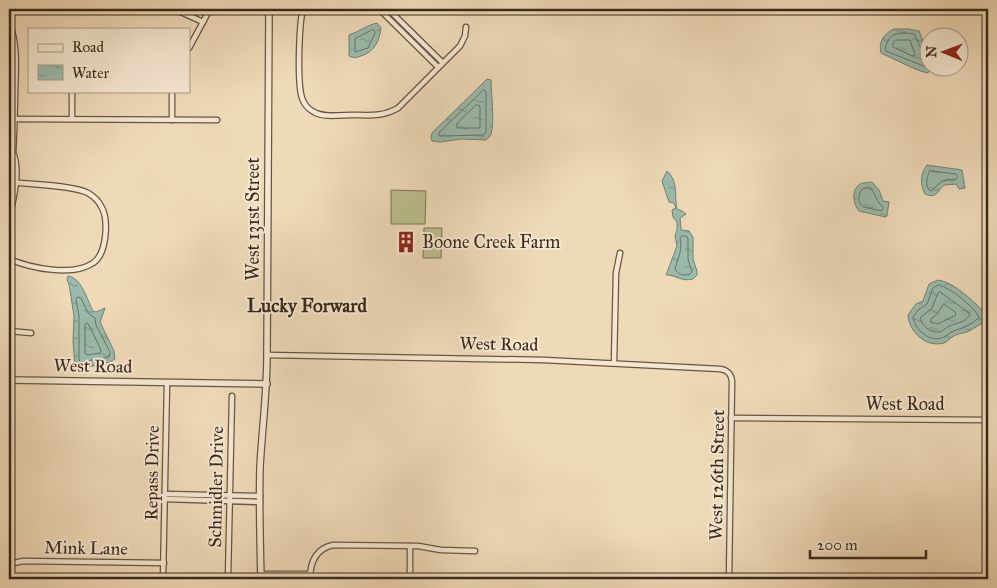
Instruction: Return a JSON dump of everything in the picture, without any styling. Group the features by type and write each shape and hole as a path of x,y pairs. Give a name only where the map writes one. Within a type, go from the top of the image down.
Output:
{"street":[{"path":"174,9 203,22"},
{"path":"190,46 210,9"},
{"name":"West 131st Street","path":"261,578 260,499 267,384 269,9"},
{"path":"303,9 300,23 300,88 303,101 307,107 318,114 326,115 385,114 398,108 460,46 465,36 466,27"},
{"path":"379,9 438,67"},
{"path":"388,9 442,62"},
{"path":"9,22 15,48 12,118 13,154 9,216"},
{"path":"72,92 72,118"},
{"path":"172,92 172,120"},
{"path":"12,118 217,120"},
{"path":"9,196 11,183"},
{"path":"9,259 24,266 34,268 78,269 96,261 105,238 102,206 89,194 68,188 11,183"},
{"path":"614,363 616,273 620,252"},
{"path":"9,331 31,333"},
{"name":"West Road","path":"267,355 476,358 614,363 720,369 728,372"},
{"name":"West 126th Street","path":"728,372 732,381 729,579"},
{"name":"West Road","path":"9,380 267,384"},
{"name":"Repass Drive","path":"163,579 167,383"},
{"name":"Schmidler Drive","path":"228,579 232,396"},
{"name":"West Road","path":"731,418 988,420"},
{"path":"165,497 260,499"},
{"path":"261,578 310,577 314,558 320,551 329,546 410,546 442,550 475,551"},
{"path":"410,546 410,579"},
{"name":"Mink Lane","path":"9,564 23,561 164,563"},
{"path":"261,578 268,579"}],"green space":[{"path":"391,190 426,191 425,224 391,224"},
{"path":"424,228 442,228 441,258 423,258"}],"water":[{"path":"377,23 381,28 379,38 373,49 359,57 349,56 349,35"},
{"path":"894,29 919,31 920,71 881,53 880,46 887,33"},
{"path":"487,79 491,80 493,115 491,134 488,138 486,140 432,141 432,133"},
{"path":"927,165 962,170 965,188 959,189 956,184 944,185 932,196 925,194 922,180 923,172"},
{"path":"667,171 675,184 677,209 686,214 680,218 681,230 689,231 693,237 693,259 697,275 693,279 685,280 666,275 677,246 675,236 677,222 673,217 672,210 676,208 674,203 669,202 662,181"},
{"path":"872,182 879,190 883,201 889,202 887,216 885,217 859,211 855,205 854,193 857,187 861,183"},
{"path":"68,276 77,281 84,290 93,311 96,312 105,308 100,322 114,351 115,359 96,366 75,367 74,316 67,280"},
{"path":"938,280 959,289 988,316 986,322 967,332 956,335 944,343 937,344 925,341 915,333 908,315 916,304 923,301 929,284"}],"place":[{"name":"Boone Creek Farm","path":"406,242"}],"district":[{"name":"Lucky Forward","path":"307,305"}]}
